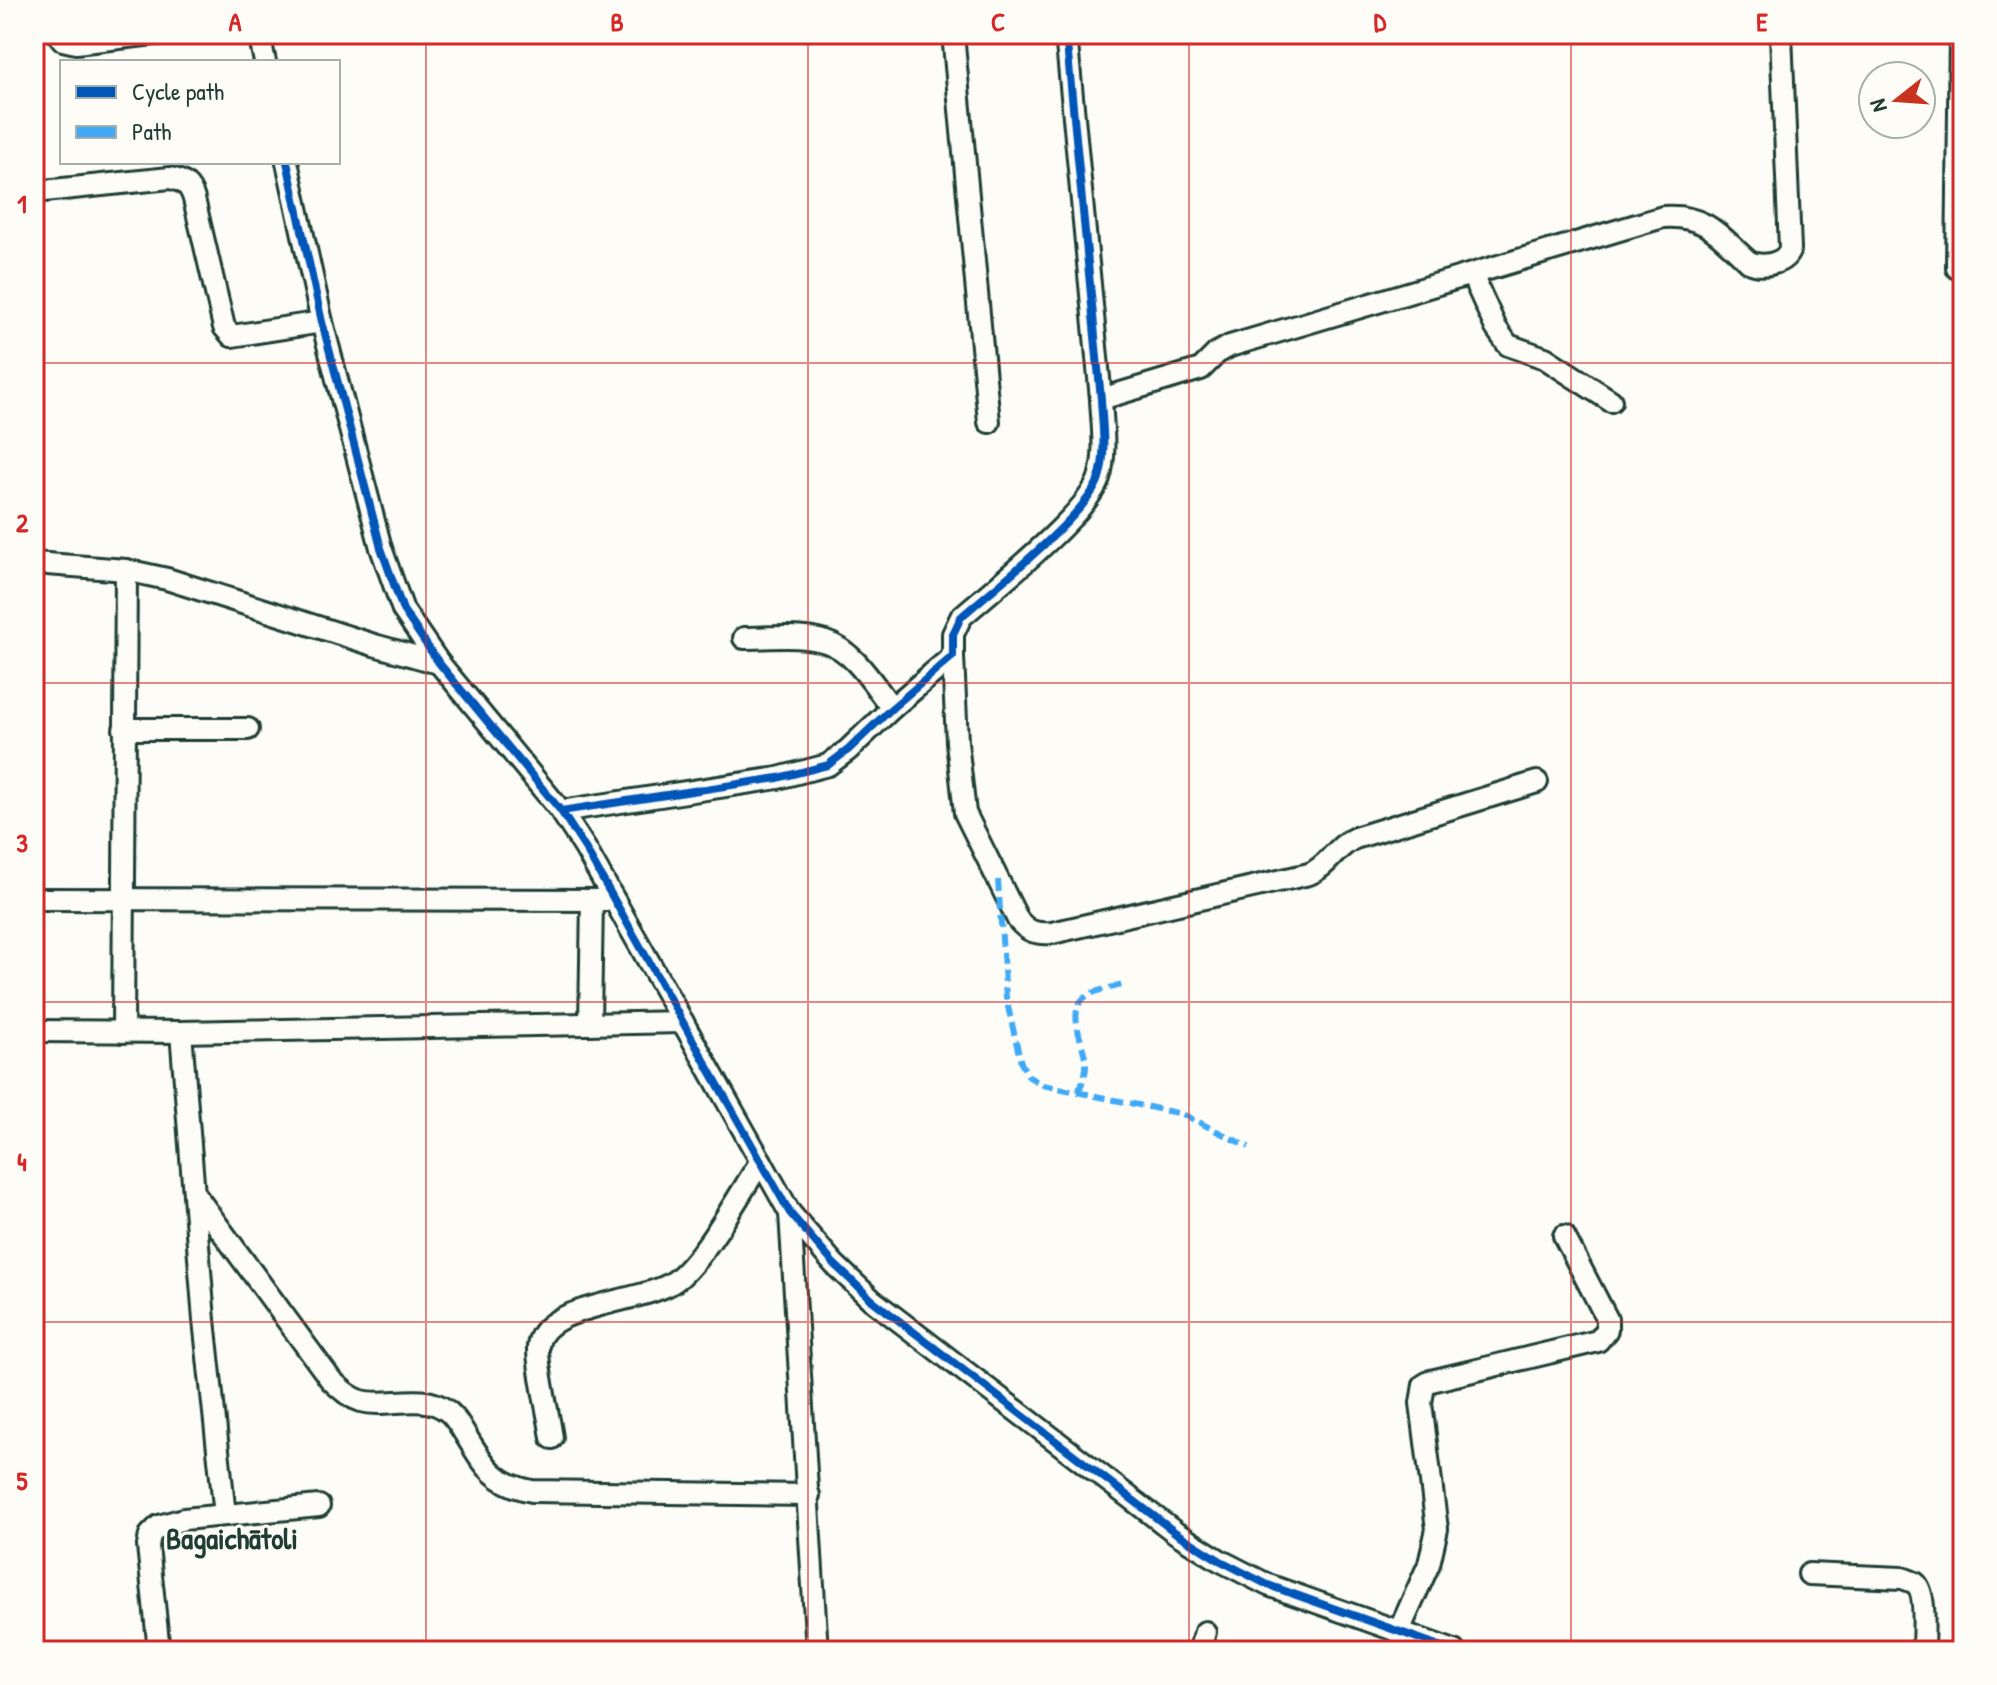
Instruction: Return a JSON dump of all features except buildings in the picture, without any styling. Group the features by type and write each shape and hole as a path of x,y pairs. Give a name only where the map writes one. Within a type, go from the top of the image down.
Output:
{"street":[{"path":"58,34 63,40 76,43 154,34"},
{"path":"259,34 265,60"},
{"path":"953,34 989,422"},
{"path":"1066,34 1101,399 1103,457 1099,479 1070,519 961,617 953,634 957,742 965,813 1018,920 1036,934 1052,933 1309,874 1324,865 1346,842 1537,782"},
{"path":"1101,399 1201,369 1217,353 1230,346 1663,217 1694,218 1710,226 1749,262 1757,265 1782,260 1788,256 1790,249 1781,34"},
{"path":"1957,268 1960,34"},
{"path":"287,164 322,322 381,548 403,610 439,663 561,811 790,1213 834,1264 872,1300 1176,1533 1268,1585 1454,1651"},
{"path":"34,192 170,178 183,181 191,188 194,199 219,315 232,336 322,322"},
{"path":"1472,275 1496,328 1508,345 1545,358 1611,401"},
{"path":"34,563 126,570 167,579 439,663"},
{"path":"123,1032 126,570"},
{"path":"744,638 813,638 828,642 853,659 892,708"},
{"path":"561,811 808,772 828,765 953,656"},
{"path":"124,729 248,729"},
{"path":"34,899 614,900"},
{"path":"590,1024 592,900"},
{"path":"34,1031 181,1032 683,1022"},
{"path":"181,1032 204,1320 225,1515"},
{"path":"552,1438 538,1349 541,1333 566,1315 659,1290 689,1271 761,1161"},
{"path":"196,1196 331,1380 346,1395 376,1403 417,1401 446,1409 458,1422 481,1461 494,1476 512,1487 532,1491 809,1495"},
{"path":"790,1213 817,1651"},
{"path":"1399,1631 1429,1564 1437,1529 1421,1403 1424,1385 1538,1353 1598,1341 1607,1330 1607,1319 1564,1236"},
{"path":"159,1651 148,1546 150,1535 159,1526 225,1515 319,1506"},
{"path":"1809,1574 1902,1578 1914,1582 1920,1590 1922,1603 1923,1651"}],"marked path":[{"path":"998,880 1006,998 1021,1063 1029,1077 1043,1085 1182,1114 1249,1147"},
{"path":"1078,1092 1086,1068 1077,1024 1078,1007 1091,994 1123,985"}],"cycle path":[{"path":"561,811 778,778 828,765 953,656 953,634 961,617 1059,530 1091,493 1101,469 1103,428 1066,34"},
{"path":"287,164 322,322 381,548 403,610 439,663 561,811 585,848 790,1213 834,1264 872,1300 1176,1533 1268,1585 1454,1651"}],"district":[{"name":"Bagaichātoli","path":"232,1538"}]}
